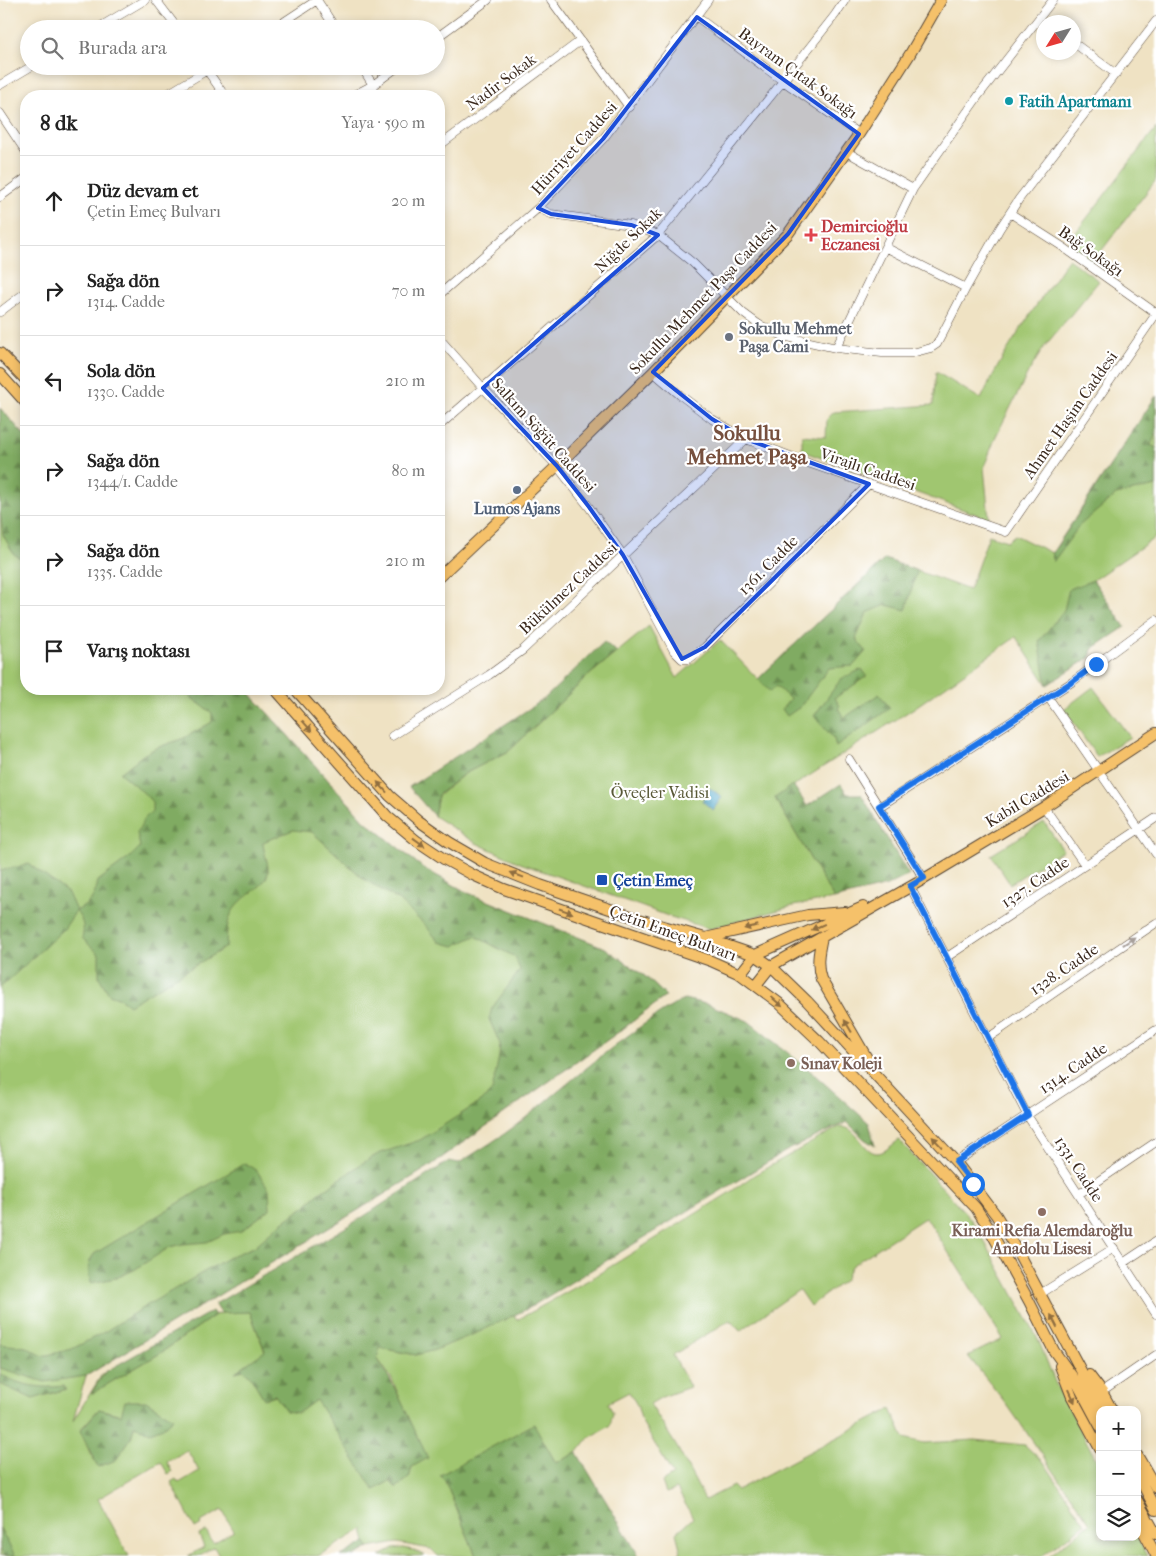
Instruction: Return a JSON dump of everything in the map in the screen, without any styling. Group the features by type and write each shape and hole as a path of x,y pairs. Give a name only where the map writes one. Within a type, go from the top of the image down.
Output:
{"main road":[{"name":"Sokullu Mehmet Paşa Caddesi","path":"445,571 653,372 788,234 859,134 910,54 941,0"},
{"path":"0,352 20,374"},
{"path":"0,374 20,397"},
{"name":"Çetin Emeç Bulvarı","path":"281,695 387,816 417,841 444,859 504,889 711,961 740,974 779,1003 969,1198 989,1228 1029,1301 1054,1351 1072,1397 1096,1442"},
{"path":"288,703 295,695"},
{"name":"Çetin Emeç Bulvarı","path":"304,695 390,796 449,842 484,863 540,885 639,919 756,955 771,966 807,1001 956,1162 996,1215 1100,1406"},
{"name":"Kabil Caddesi","path":"771,966 1044,807 1156,733"},
{"name":"Kabil Caddesi","path":"756,955 910,886"},
{"path":"705,938 808,915 851,912"},
{"path":"822,937 818,954 818,970 821,979 882,1083"},
{"path":"740,974 756,955"},
{"path":"756,985 771,966"},
{"name":"Çetin Emeç Bulvarı","path":"1066,1344 1102,1392 1110,1406"},
{"name":"Çetin Emeç Bulvarı","path":"1054,1351 1077,1383 1096,1419"},
{"path":"1141,1460 1153,1476 1156,1488"},
{"path":"1141,1482 1156,1510"},
{"path":"1141,1507 1156,1534"},
{"path":"1141,1527 1156,1555"}],"street":[{"path":"111,20 145,0"},
{"path":"156,0 171,20"},
{"path":"286,20 317,0 330,20"},
{"path":"445,31 488,0"},
{"path":"551,0 629,107"},
{"path":"698,0 703,7"},
{"name":"Hürriyet Caddesi","path":"445,290 538,208 603,139 708,0"},
{"name":"Niğde Sokak","path":"445,421 658,235 783,82 845,0"},
{"path":"1046,15 1053,0"},
{"name":"Bayram Çıtak Sokağı","path":"697,17 783,82 859,134"},
{"path":"538,208 551,214 631,225 658,235 693,263 744,313 758,324 783,336 836,348 882,353 912,353 931,348 937,344 966,288 1019,199 1156,21"},
{"path":"836,348 913,189 979,95 1036,28"},
{"name":"Nadir Sokak","path":"445,141 580,40"},
{"path":"1081,48 1116,74"},
{"path":"0,85 20,73"},
{"path":"174,90 198,75"},
{"path":"213,75 222,90"},
{"path":"367,75 374,90"},
{"path":"363,90 387,75"},
{"path":"0,113 20,143"},
{"path":"847,152 913,189"},
{"path":"0,196 20,182"},
{"name":"Bağ Sokağı","path":"1010,213 1063,247 1156,314"},
{"path":"885,247 966,288"},
{"path":"0,312 20,297"},
{"name":"Ahmet Haşim Caddesi","path":"1006,532 1156,314"},
{"name":"Salkım Söğüt Caddesi","path":"445,345 557,466 594,514 623,555 674,651 682,660"},
{"name":"Virajlı Caddesi","path":"653,372 680,396 712,419 746,439 775,451 1006,532"},
{"name":"Bükülmez Caddesi","path":"392,736 511,659 746,439"},
{"name":"1361. Cadde","path":"682,660 689,659 706,647 868,484"},
{"path":"879,806 1081,676 1156,620"},
{"path":"1048,697 1156,854"},
{"path":"849,759 924,878"},
{"path":"1044,807 1085,865"},
{"name":"1327. Cadde","path":"947,957 1156,818"},
{"name":"1331. Cadde","path":"910,886 1028,1115 1156,1314"},
{"name":"1328. Cadde","path":"988,1038 1156,923"},
{"name":"1314. Cadde","path":"956,1162 1156,1030"},
{"path":"1078,1194 1156,1142"},
{"path":"1123,1263 1156,1241"},
{"path":"1040,1294 1114,1248"},
{"path":"1102,1392 1156,1355"}],"highlighted area":[{"path":"697,17 859,134 788,234 653,372 712,419 746,439 869,484 705,647 682,659 623,555 589,507 557,466 483,388 658,235 631,225 551,214 538,208 603,139"}],"green space":[{"path":"1156,128 1156,180 1092,263 1067,244"},
{"path":"1068,259 1099,281 1044,347 1028,373 996,436 984,467 989,519 802,451 802,435 826,437 827,419 834,412 933,405 936,372 981,399 1000,362"},
{"name":"Öveçler Vadisi","path":"1156,396 1156,537 1093,580 1125,627 1092,649 1090,657 1047,685 1016,637 914,708 775,798 834,899 793,906 710,929 520,863 476,843 434,816 438,796 464,774 509,751 588,676 649,626 677,678 720,640 758,679 885,559 969,590 989,535 1007,541 1015,535 1052,553"},
{"path":"1156,396 1156,433 1151,445 1156,448 1156,486 1116,495 1080,525 1053,562 1052,554"},
{"path":"0,408 20,430 20,695 251,695 364,820 423,868 468,893 605,948 646,977 666,996 620,1031 427,1168 86,1376 73,1421 105,1372 92,1393 159,1354 215,1315 250,1312 265,1352 237,1371 244,1370 251,1377 264,1398 275,1395 298,1413 316,1399 374,1489 390,1480 409,1478 412,1467 408,1418 392,1379 377,1358 380,1348 416,1355 479,1332 514,1315 517,1320 592,1278 729,1193 754,1175 839,1127 851,1130 873,1152 883,1152 899,1140 969,1217 1038,1339 1055,1382 1096,1459 1096,1541 1139,1541 1147,1556 1049,1556 1090,1523 1008,1406 968,1356 1003,1339 926,1217 851,1266 845,1280 810,1306 799,1290 740,1331 730,1320 673,1355 690,1387 662,1397 650,1404 677,1447 705,1500 733,1486 737,1490 891,1409 904,1438 924,1443 974,1440 1025,1445 1045,1464 1085,1524 1042,1556 674,1556 681,1552 676,1533 693,1518 677,1489 666,1493 662,1482 673,1475 642,1422 637,1405 629,1392 608,1403 613,1413 610,1426 589,1438 577,1453 556,1463 533,1425 441,1475 476,1556 438,1556 431,1549 397,1543 369,1548 363,1529 318,1556 219,1556 214,1547 198,1556 188,1556 204,1547 199,1535 206,1531 213,1543 234,1531 222,1510 201,1522 202,1524 195,1528 171,1482 176,1479 179,1483 199,1471 187,1450 167,1462 172,1472 168,1474 161,1462 98,1499 129,1556 0,1556","holes":["99,1409 121,1415 134,1426 131,1438 98,1466 80,1430"]},
{"path":"0,408 20,430 20,558 14,554 3,535 0,511"},
{"path":"885,559 917,571 906,610 886,605 867,613 856,639 866,651 853,666 829,668 800,707 787,716 782,709 790,699 776,686 770,692 758,679"},
{"path":"1093,580 1125,627 1092,649 1090,657 1047,685 1039,641 1064,610 1069,589"},
{"path":"604,642 617,652 588,676 509,751 464,774 438,795 434,816 409,787 544,699"},
{"path":"862,669 867,676 835,698 844,718 879,694 890,708 836,747 834,739 814,716 841,679"},
{"path":"1093,687 1130,737 1097,757 1064,709"},
{"path":"188,695 251,695 364,820 423,868 468,893 605,948 646,977 666,996 620,1031 427,1168 86,1376 45,1382 0,1368 0,1344 26,1347 43,1356 72,1349 106,1331 231,1256 254,1247 317,1195 361,1164 378,1154 420,1140 483,1100 492,1091 499,1056 500,1044 489,1019 492,1008 520,970 515,957 475,936 454,946 439,942 426,926 398,900 364,879 312,832 293,830 263,842 268,868 267,876 260,886 243,899 233,910 228,923 226,947 129,1005 118,997 109,994 99,977 99,954 82,938 83,924 76,911 92,899 98,881 129,858 140,847 137,833 144,819 152,811 152,802 120,773 143,755 184,738 212,722 212,713"},
{"path":"841,784 847,794 861,794 909,875 887,886 834,899 775,798 793,785 807,806"},
{"path":"1044,822 1063,850 1010,884 991,855"},
{"path":"29,864 68,893 76,911 64,929 0,988 0,871"},
{"path":"684,999 710,1005 748,1021 807,1068 869,1123 875,1146 864,1139 847,1122 786,1151 529,1308 479,1332 435,1350 416,1355 380,1348 377,1358 398,1394 428,1458 412,1467 409,1478 396,1488 390,1481 374,1490 316,1400 298,1413 286,1411 275,1395 264,1399 251,1377 244,1370 235,1372 265,1351 250,1312 221,1313 215,1304 358,1220 449,1161 459,1163 489,1144 519,1123 619,1042"},
{"path":"245,1163 257,1171 269,1189 270,1209 241,1231 224,1234 207,1242 170,1247 134,1270 116,1278 91,1283 88,1268 94,1254"},
{"path":"212,1311 215,1315 159,1354 91,1394 105,1372"},
{"path":"0,1374 23,1384 39,1387 64,1386 66,1389 33,1399 0,1384"},
{"path":"125,1401 146,1401 173,1418 163,1427 150,1432 134,1426 131,1438 116,1460 98,1467 80,1431 99,1409 121,1415"},
{"path":"534,1424 556,1463 577,1453 639,1556 476,1556 445,1481 440,1475"},
{"path":"0,1528 15,1556 4,1556 0,1549"},
{"path":"366,1542 369,1548 354,1556 341,1556"},
{"path":"393,1549 413,1550 425,1556 380,1556"}],"water":[{"path":"710,788 722,797 713,810 702,801"}],"place":[{"name":"Fatih Apartmanı","path":"1009,101"},
{"name":"Demircioğlu Eczanesi","path":"811,235"},
{"name":"Sokullu Mehmet Paşa Cami","path":"729,337"},
{"name":"Lumos Ajans","path":"517,490"},
{"name":"Çetin Emeç","path":"602,880"},
{"name":"Sınav Koleji","path":"791,1063"},
{"name":"Kirami Refia Alemdaroğlu Anadolu Lisesi","path":"1042,1212"}],"district":[{"name":"Sokullu Mehmet Paşa","path":"747,445"}],"route":[{"path":"973,1184 956,1162 1028,1115 910,886 924,878 879,806 1072,682 1096,664"}]}
